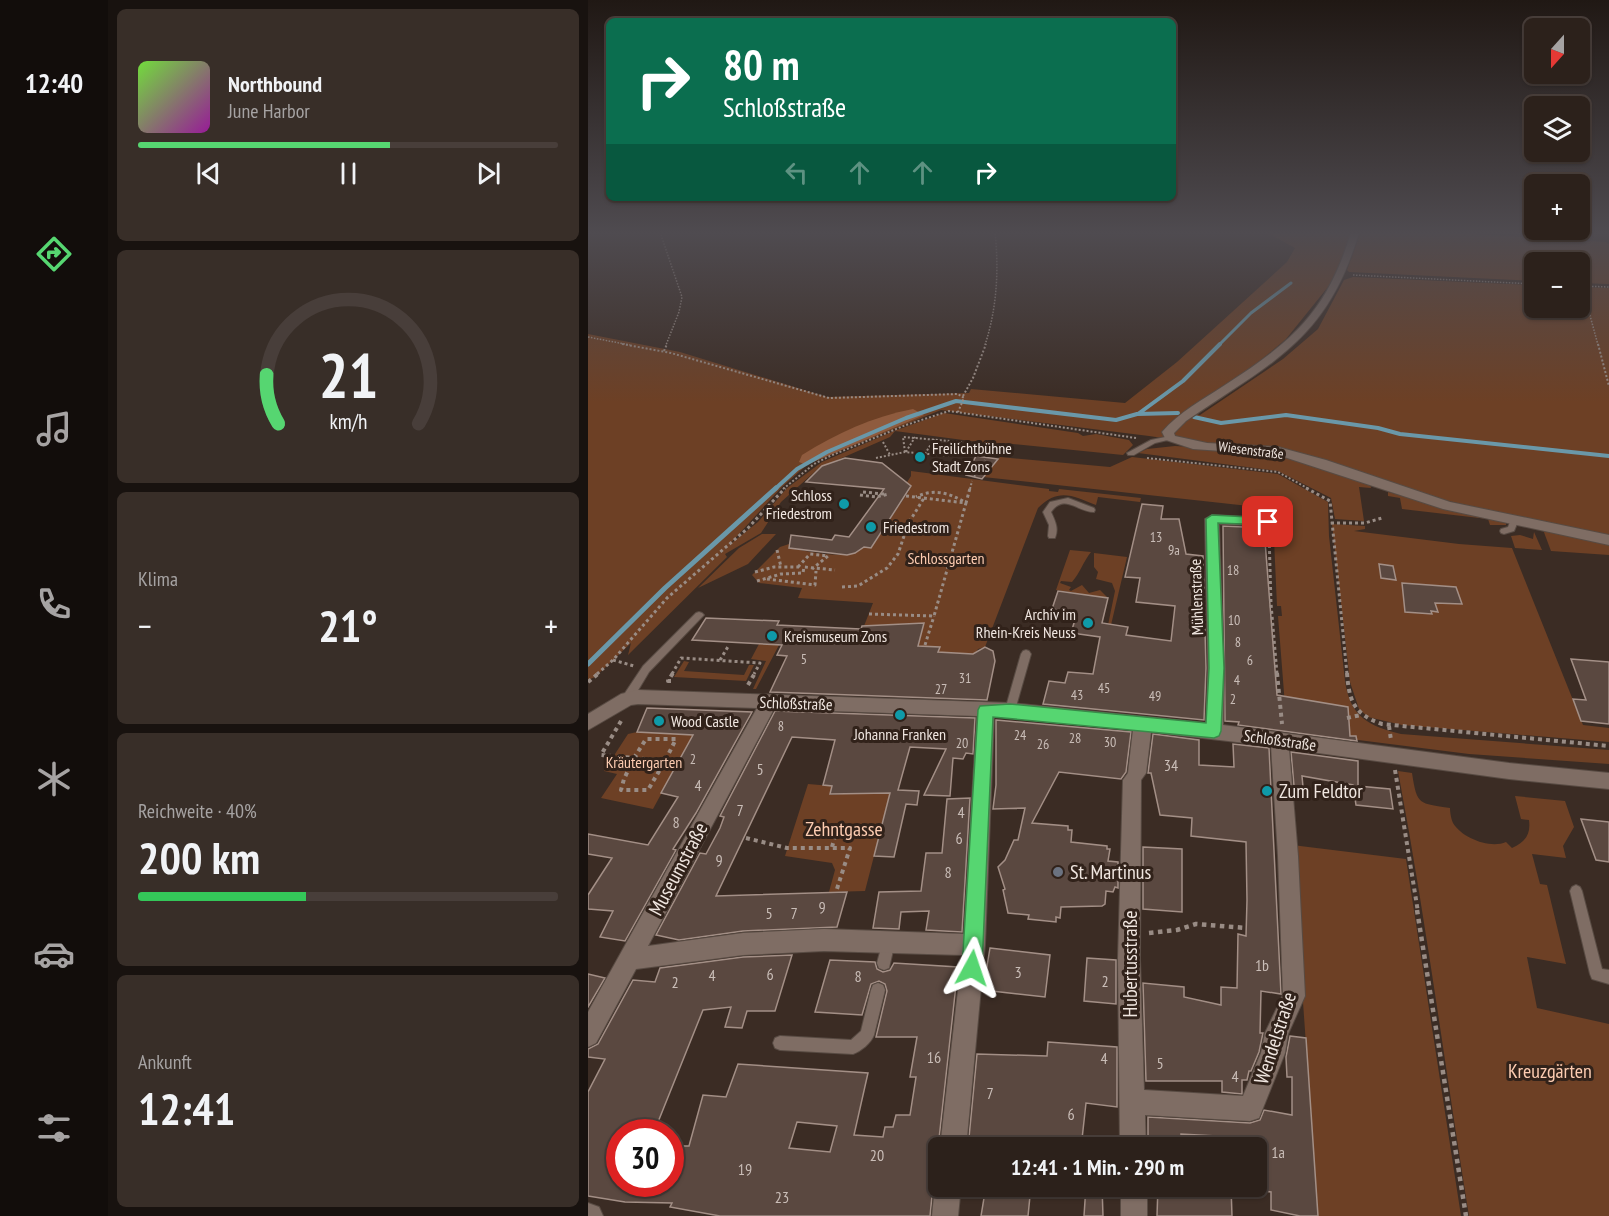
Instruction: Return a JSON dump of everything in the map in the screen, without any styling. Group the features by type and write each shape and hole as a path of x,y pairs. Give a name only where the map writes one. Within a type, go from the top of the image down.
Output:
{"street":[{"path":"1170,438 1168,432 1182,419 1278,353 1300,335 1318,312 1331,289"},
{"name":"Wiesenstraße","path":"1170,438 1195,445 1276,451 1329,465 1379,488 1449,506 1609,540"},
{"name":"Mühlenstraße","path":"1214,731 1216,668 1212,519 1268,522"},
{"name":"Schloßstraße","path":"627,699 653,697 768,703 1010,710 1214,731 1393,756 1609,781"},
{"path":"588,723 627,699"},
{"name":"Museumstraße","path":"588,1035 768,703"},
{"path":"954,1137 974,945 986,710"},
{"name":"Hubertusstraße","path":"1133,1137 1129,963 1135,776 1143,723"},
{"name":"Wendelstraße","path":"1132,1102 1250,1109 1264,1079 1277,1033 1294,996 1281,740"},
{"path":"629,959 743,944 824,940 887,952 974,945"},
{"path":"945,1216 947,1197"},
{"path":"1134,1197 1134,1216"}],"lane":[{"path":"1131,453 1153,441 1170,438"},
{"path":"1052,536 1053,525 1047,512 1053,504 1068,500 1091,510"},
{"path":"1504,531 1511,529 1515,519"},
{"path":"627,699 646,669 699,615"},
{"path":"1010,710 1026,654"},
{"path":"1576,891 1597,974 1609,977"},
{"path":"780,1044 852,1047 867,1035 878,990"}],"path":[{"path":"663,351 679,312 682,297 679,289"},
{"path":"958,412 987,338 996,289"},
{"path":"1590,318 1609,386"},
{"path":"588,337 663,351 829,398 949,393 963,398"},
{"path":"588,682 613,660 667,598 748,528 773,499 799,475 830,456 942,412 958,412 1153,441"},
{"path":"905,452 903,437 961,442 974,448 1015,453"},
{"path":"905,452 915,437"},
{"path":"925,454 934,439"},
{"path":"944,456 953,441"},
{"path":"883,442 890,455"},
{"path":"876,458 905,452 951,456 974,448"},
{"path":"926,645 973,479 991,451"},
{"path":"1131,453 1159,460 1278,472 1330,501 1349,696 1361,715 1372,722 1389,726 1609,746"},
{"path":"861,493 889,494 876,497 861,493"},
{"path":"916,497 925,493 945,493 966,503"},
{"path":"906,496 966,503"},
{"path":"842,587 858,586 887,568 898,554 908,524 924,498"},
{"path":"1331,523 1365,524 1382,518"},
{"path":"1268,522 1271,604 1281,740"},
{"path":"777,550 781,567"},
{"path":"765,578 799,585 815,585 814,570 828,556 810,554 798,567"},
{"path":"755,572 781,567 835,570"},
{"path":"799,585 804,567"},
{"path":"757,580 781,574 803,573"},
{"path":"869,615 934,616"},
{"path":"720,660 729,645"},
{"path":"678,681 668,681 681,658 760,663 749,685 739,685"},
{"path":"613,660 646,669"},
{"path":"627,699 623,716 601,755 665,761"},
{"path":"1347,718 1361,715"},
{"path":"1389,726 1390,732"},
{"path":"646,739 676,739 665,761 648,790 620,789 646,739"},
{"path":"1393,756 1466,1216"},
{"path":"832,847 837,829"},
{"path":"746,838 772,842 787,848 850,848 836,892"},
{"path":"1130,935 1177,930 1196,924 1246,928"}],"green space":[{"path":"1258,289 1327,289 1286,339 1254,366 1189,412 1200,415 1283,359 1318,329 1339,289 1524,289 1524,318 1590,318 1590,289 1609,289 1609,538 1440,499 1330,462 941,410 808,464 782,487 728,546 758,522 787,488 822,462 894,431 944,413 1078,433 1083,436 1096,434 1129,440 1133,445 1123,455 1003,443 1001,445 895,431 890,437 819,468 781,502 761,533 725,554 727,557 628,655 631,643 595,677 588,680 588,334 680,352 827,397 969,393 971,389 1125,403 1177,362"},
{"path":"1175,446 1287,456 1370,484 1371,488 1359,487 1364,521 1335,519 1331,498 1278,471 1138,453 1147,449"},
{"path":"1000,457 1110,467 1132,457 1278,474 1328,502 1329,536 1345,681 1351,703 1363,718 1379,727 1401,734 1609,750 1609,764 1469,754 1287,731 1278,616 1282,616 1281,606 1277,606 1273,517 1283,516 1284,509 1274,505 1267,508 983,477"},
{"name":"Schlossgarten","path":"911,471 1049,489 1049,491 1058,492 1059,489 1141,498 1140,502 1098,497 1096,505 1073,496 1060,495 1046,501 1038,508 985,647 978,649 975,654 916,653 924,623 864,626 873,603 798,598 802,588 759,583 752,575 780,547 789,544 789,548 838,555 848,554 862,547 871,548 909,491 902,490 911,476"},
{"path":"1388,492 1506,522 1506,525 1490,525 1488,519 1402,509 1400,498 1388,496"},
{"path":"1332,524 1365,526 1365,529 1354,531 1512,548 1583,725 1609,728 1609,742 1402,725 1368,717 1359,709 1350,682"},
{"path":"1542,527 1609,542 1609,555 1551,551"},
{"path":"1534,532 1542,550 1515,548 1511,536 1520,535 1533,539"},
{"path":"762,534 776,534 748,564 698,588 739,548"},
{"path":"1070,550 1091,552 1072,582 1061,581 1060,583 1071,587 1069,590 1071,591 1082,585 1089,593 1100,590 1108,598 1056,590"},
{"path":"1094,553 1127,557 1111,625 1108,625 1115,591 1112,583 1096,579 1098,572 1094,567"},
{"path":"759,644 779,645 756,689 753,689 766,661 751,659"},
{"path":"684,661 689,662 684,671 744,675 749,665 754,665 746,681 674,677"},
{"name":"Kräutergarten","path":"637,732 693,735 653,809 601,798 617,774 604,771 628,734"},
{"name":"Kreuzgärten","path":"1398,771 1412,773 1416,792 1421,801 1450,808 1453,823 1463,833 1485,843 1506,842 1512,848 1526,837 1529,830 1529,820 1521,819 1515,796 1565,801 1574,827 1563,846 1566,858 1532,854 1540,884 1547,885 1566,964 1527,957 1537,1008 1609,1024 1609,1216 1469,1216"},
{"name":"Zehntgasse","path":"808,784 832,786 830,795 891,790 865,891 829,892 835,870 832,863 785,856"},
{"path":"1292,845 1406,859 1461,1216 1318,1216"}],"shaded area":[{"path":"913,409 924,415 806,465 799,462 802,455 842,433 883,416"}],"building":[{"path":"976,456 998,459 982,479 966,475"},
{"path":"845,458 882,463 911,486 871,548 864,547 847,555 789,548 791,535 832,540 835,535 849,537 884,489 806,482 822,466"},
{"path":"1142,504 1163,506 1161,519 1179,519 1186,554 1203,556 1206,668 1204,720 1043,704 1049,681 1065,683 1068,672 1093,674 1100,637 1071,633 1077,613 1052,609 1058,591 1108,598 1102,623 1128,627 1126,635 1171,641 1175,606 1136,602 1140,578 1125,577"},
{"path":"1223,526 1264,528 1277,695 1348,707 1350,736 1356,736 1357,741 1238,725 1239,722 1225,721"},
{"path":"1379,564 1393,566 1396,580 1381,578"},
{"path":"1402,583 1456,587 1462,604 1435,603 1438,612 1431,611 1432,614 1405,612"},
{"path":"706,618 779,621 777,625 861,629 862,626 924,623 918,646 940,647 938,652 973,654 985,647 993,651 995,661 987,700 770,692 787,656 777,655 782,645 692,640"},
{"path":"1571,659 1609,662 1609,724 1581,721 1573,699 1586,700"},
{"path":"647,708 752,712 696,813 673,849 676,850 625,941 600,937 613,911 588,909 588,895 612,858 588,854 588,834 648,845 678,797 661,793 693,735 637,732"},
{"path":"775,711 975,718 973,754 966,753 963,759 953,758 950,796 924,795 946,749 910,747 898,790 919,791 917,805 906,804 894,857 874,856 890,793 830,794 832,786 823,785 835,740 792,737 716,896 847,892 837,927 743,931 679,940 656,935 700,853 706,854 720,828 724,817 720,816"},
{"path":"996,720 1131,732 1126,772 1121,779 1059,772 1032,823 1068,826 1068,830 1072,830 1071,842 1107,846 1107,849 1110,849 1108,861 1118,862 1118,888 1115,887 1113,892 1106,891 1105,904 1102,906 1061,907 1060,918 1056,917 1056,922 1028,919 1029,915 1008,913 1003,890 1005,889 998,867 1005,860 1014,840 1018,840 1025,808 993,809 996,785"},
{"path":"1153,734 1199,740 1199,765 1234,767 1233,744 1269,748 1281,994 1261,991 1260,1033 1263,1033 1259,1052 1247,1080 1242,1080 1242,1094 1222,1092 1222,1081 1146,1081 1143,983 1184,987 1184,997 1221,1005 1221,987 1237,988 1238,934 1246,936 1247,900 1246,842 1191,836 1192,818 1160,815 1151,773 1148,773"},
{"path":"1291,752 1358,761 1358,786 1390,789 1393,809 1356,805 1353,785 1302,776 1304,798 1295,797"},
{"path":"970,798 962,932 926,930 929,911 901,912 899,929 873,928 879,892 921,891 926,853 942,853 947,799"},
{"path":"1581,819 1609,822 1609,862 1596,860"},
{"path":"1143,847 1182,849 1182,912 1143,909"},
{"path":"990,948 1050,955 1045,997 983,990"},
{"path":"792,955 775,1011 747,1011 742,1028 725,1027 731,1007 703,1010 659,1119 606,1119 606,1197 684,1197 684,1146 689,1146 703,1095 726,1097 738,1064 868,1073 854,1135 883,1137 885,1127 893,1127 896,1115 910,1115 916,1077 910,1077 917,1037 876,1037 887,991 885,984 879,981 871,984 862,1015 815,1012 830,960 875,962 877,969 883,972 890,970 894,963 958,967 939,1137 928,1137 928,1197 932,1197 930,1216 720,1216 670,1207 672,1203 625,1202 588,1196 588,1092 605,1059 588,1057 588,1049 598,1044 633,980 655,982 660,968 743,957","holes":["797,1122 837,1126 830,1152 789,1148"]},
{"path":"1087,958 1116,960 1116,1004 1084,1001"},
{"path":"588,974 605,978 588,1007"},
{"path":"1290,1036 1306,1038 1318,1216 1300,1216 1271,1210 1271,1192 1267,1191 1267,1137 1181,1134 1181,1137 1148,1137 1148,1117 1250,1123 1260,1120 1264,1110 1292,1115 1292,1077 1287,1077 1286,1057"},
{"path":"1048,1042 1117,1047 1117,1107 1086,1103 1082,1137 969,1137 977,1054 1047,1056"},
{"path":"984,1197 1030,1197 1028,1216 981,1216"},
{"path":"1085,1197 1102,1197 1103,1216 1084,1216"},
{"path":"1158,1197 1231,1197 1232,1216 1157,1216"}],"waterway":[{"path":"1138,414 1183,381 1251,313 1283,289"},
{"path":"775,489 797,469 827,452 906,418 956,401 1116,420 1138,414"},
{"path":"1138,414 1178,413"},
{"path":"1194,417 1221,423 1286,415 1378,428 1400,434 1609,456"},
{"path":"588,664 665,588 776,488"}],"place":[{"name":"Freilichtbühne Stadt Zons","path":"920,457"},
{"name":"Schloss Friedestrom","path":"844,504"},
{"name":"Friedestrom","path":"871,527"},
{"name":"Archiv im Rhein-Kreis Neuss","path":"1088,623"},
{"name":"Kreismuseum Zons","path":"772,636"},
{"name":"Johanna Franken","path":"900,715"},
{"name":"Wood Castle","path":"659,721"},
{"name":"Zum Feldtor","path":"1267,791"},
{"name":"St. Martinus","path":"1058,872"}],"route":[{"path":"972,968 986,710 1010,710 1214,731 1216,668 1212,519 1268,522"}]}
